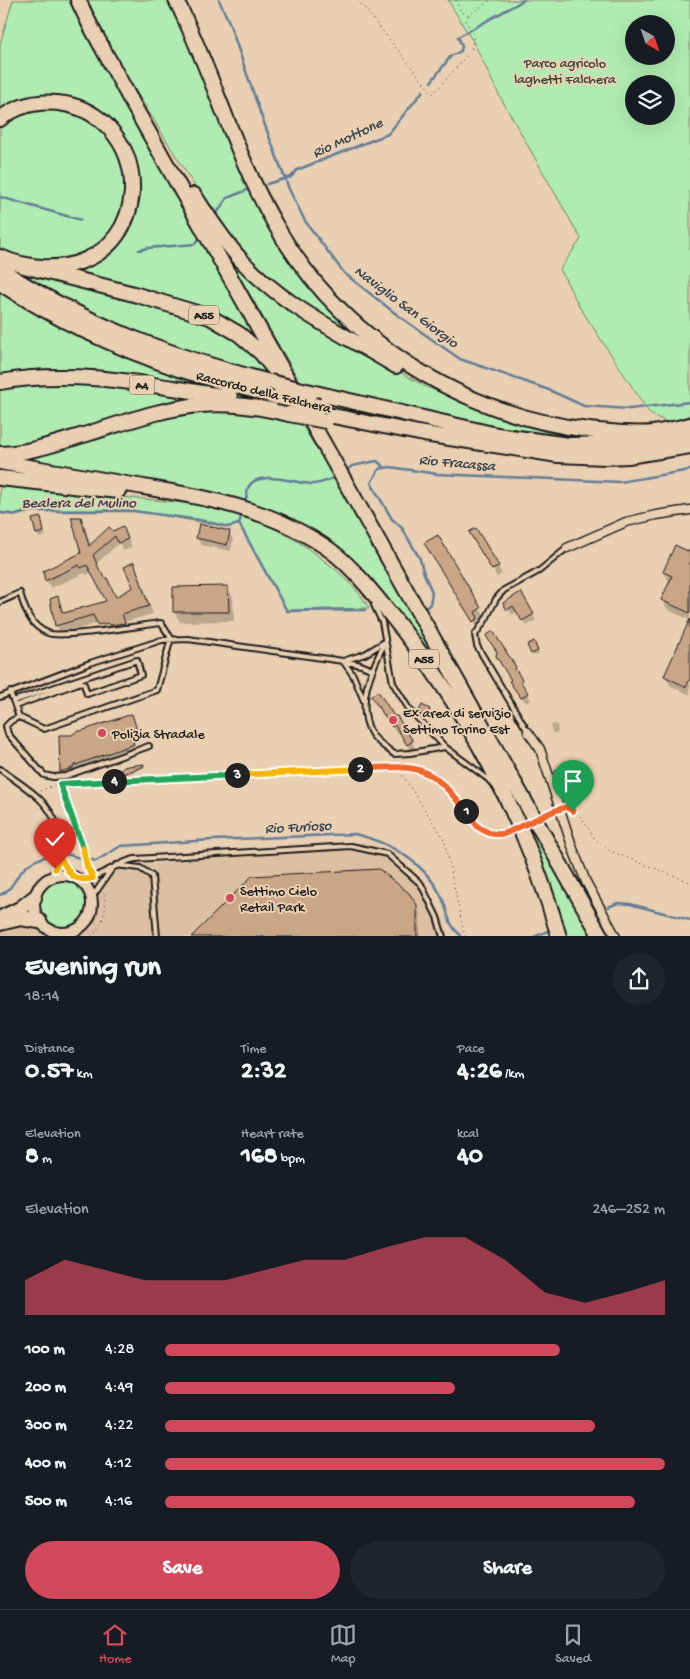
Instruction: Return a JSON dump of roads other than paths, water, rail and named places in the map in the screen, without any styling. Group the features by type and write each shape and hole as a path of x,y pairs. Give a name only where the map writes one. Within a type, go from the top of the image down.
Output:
{"highway":[{"path":"78,0 135,108 327,450"},
{"path":"176,0 193,35 256,190 276,226 302,265 332,300 381,345 434,380 470,397"},
{"path":"0,119 14,110 33,103 55,102 77,106 97,117 114,134 126,152 131,172 131,200 126,220 116,236 99,254 67,267 51,268 24,266 0,257"},
{"path":"135,108 214,227 256,275 299,308 411,375 513,413 585,429 633,434 690,425"},
{"name":"A55","path":"24,266 193,311 228,326 251,343 270,364 327,450 602,936"},
{"name":"Raccordo della Falchera","path":"0,269 65,307 124,335 183,358 311,392 468,429 531,441 559,444 633,444 681,438 690,434"},
{"name":"Raccordo della Falchera","path":"0,283 59,317 143,355 284,406 416,433 558,455 628,456 690,446"},
{"name":"A4","path":"0,382 38,377 88,378 284,406"},
{"path":"0,454 39,448 153,413 187,406 203,404 284,406"},
{"path":"0,462 176,493"},
{"name":"A55","path":"0,478 135,493 176,493 224,503 260,514 283,524 318,542 332,552 351,568 370,589 412,642 457,710 501,789 530,855 559,936"},
{"path":"0,918 20,909 34,898"},
{"path":"0,923 21,918 46,929"}],"street":[{"path":"567,548 626,522 690,510"},
{"path":"528,732 540,749 586,882 616,936"},
{"path":"60,875 76,878 89,891 91,908 89,916 76,933 46,929 34,907 34,898 37,890 43,882 51,877 60,875"}],"lane":[{"path":"528,732 477,646 474,635 486,619 496,599 504,590 539,571 567,548"},
{"path":"351,568 364,592"},
{"path":"0,602 20,593 25,610 33,624 49,634 66,634 161,623 171,638 157,690 44,729 19,717 10,692"},
{"path":"370,599 379,613 393,683 409,709 445,747 488,779 494,788"},
{"path":"0,697 90,663 171,638 343,661 373,670"},
{"path":"343,661 365,654 385,642"},
{"path":"364,702 373,670 385,642"},
{"path":"13,701 137,660 141,674 87,694 84,684 81,682 15,706"},
{"path":"343,661 353,675 364,702 371,734 394,754 445,747"},
{"path":"19,717 6,726 8,734 44,775 53,778 66,776 150,746"},
{"path":"0,769 35,794 49,809 57,827 60,856 65,867 76,878 93,878 125,861 135,859 351,846 386,854 420,884 437,917 443,936"},
{"path":"510,819 530,855"},
{"path":"51,877 60,856"},
{"path":"91,900 114,867"},
{"path":"114,867 140,868 152,876 157,936"}],"waterway":[{"name":"Naviglio San Giorgio","path":"219,0 229,22 289,189 305,221 344,273 400,317 460,359 549,390 584,406 629,409 690,402"},
{"name":"Rio Mottone","path":"431,82 451,56 461,51 462,46 458,37 524,0"},
{"name":"Rio Mottone","path":"267,184 291,177 297,170 388,134 423,91"},
{"name":"Rio Mottone","path":"215,216 227,198 250,189"},
{"name":"Rio Mottone","path":"0,197 81,220"},
{"name":"Rio Mottone","path":"139,250 195,244 202,235"},
{"name":"Bealera del Mulino","path":"347,470 352,466 377,461 385,468"},
{"name":"Rio Fracassa","path":"427,607 430,604 432,592 420,559 402,528 392,519 371,483 379,469 390,467 437,474 620,482 690,470"},
{"name":"Bealera del Mulino","path":"246,499 248,488 253,482 260,479 278,478 314,484 336,476"},
{"name":"Bealera del Mulino","path":"0,513 17,515 31,511 133,511 200,520 228,527 239,524 241,517"},
{"name":"Rio Fracassa","path":"239,524 287,611 365,610"},
{"name":"Rio Furioso","path":"92,860 96,861 121,846 355,834 395,849 418,866 436,887 443,900 450,923 460,935"},
{"name":"Rio Furioso","path":"66,854 80,858"},
{"name":"Rio Furioso","path":"0,895 10,888 28,865 52,855"},
{"name":"Rio Furioso","path":"608,907 618,903 630,904 690,920"},
{"name":"Rio Furioso","path":"536,936 548,931"}],"place":[{"name":"Ex area di servizio Settimo Torino Est","path":"393,720"},
{"name":"Polizia Stradale","path":"102,733"},
{"name":"Settimo Cielo Retail Park","path":"230,898"}],"park label":[{"name":"Parco agricolo laghetti Falchera","path":"565,70"}]}
